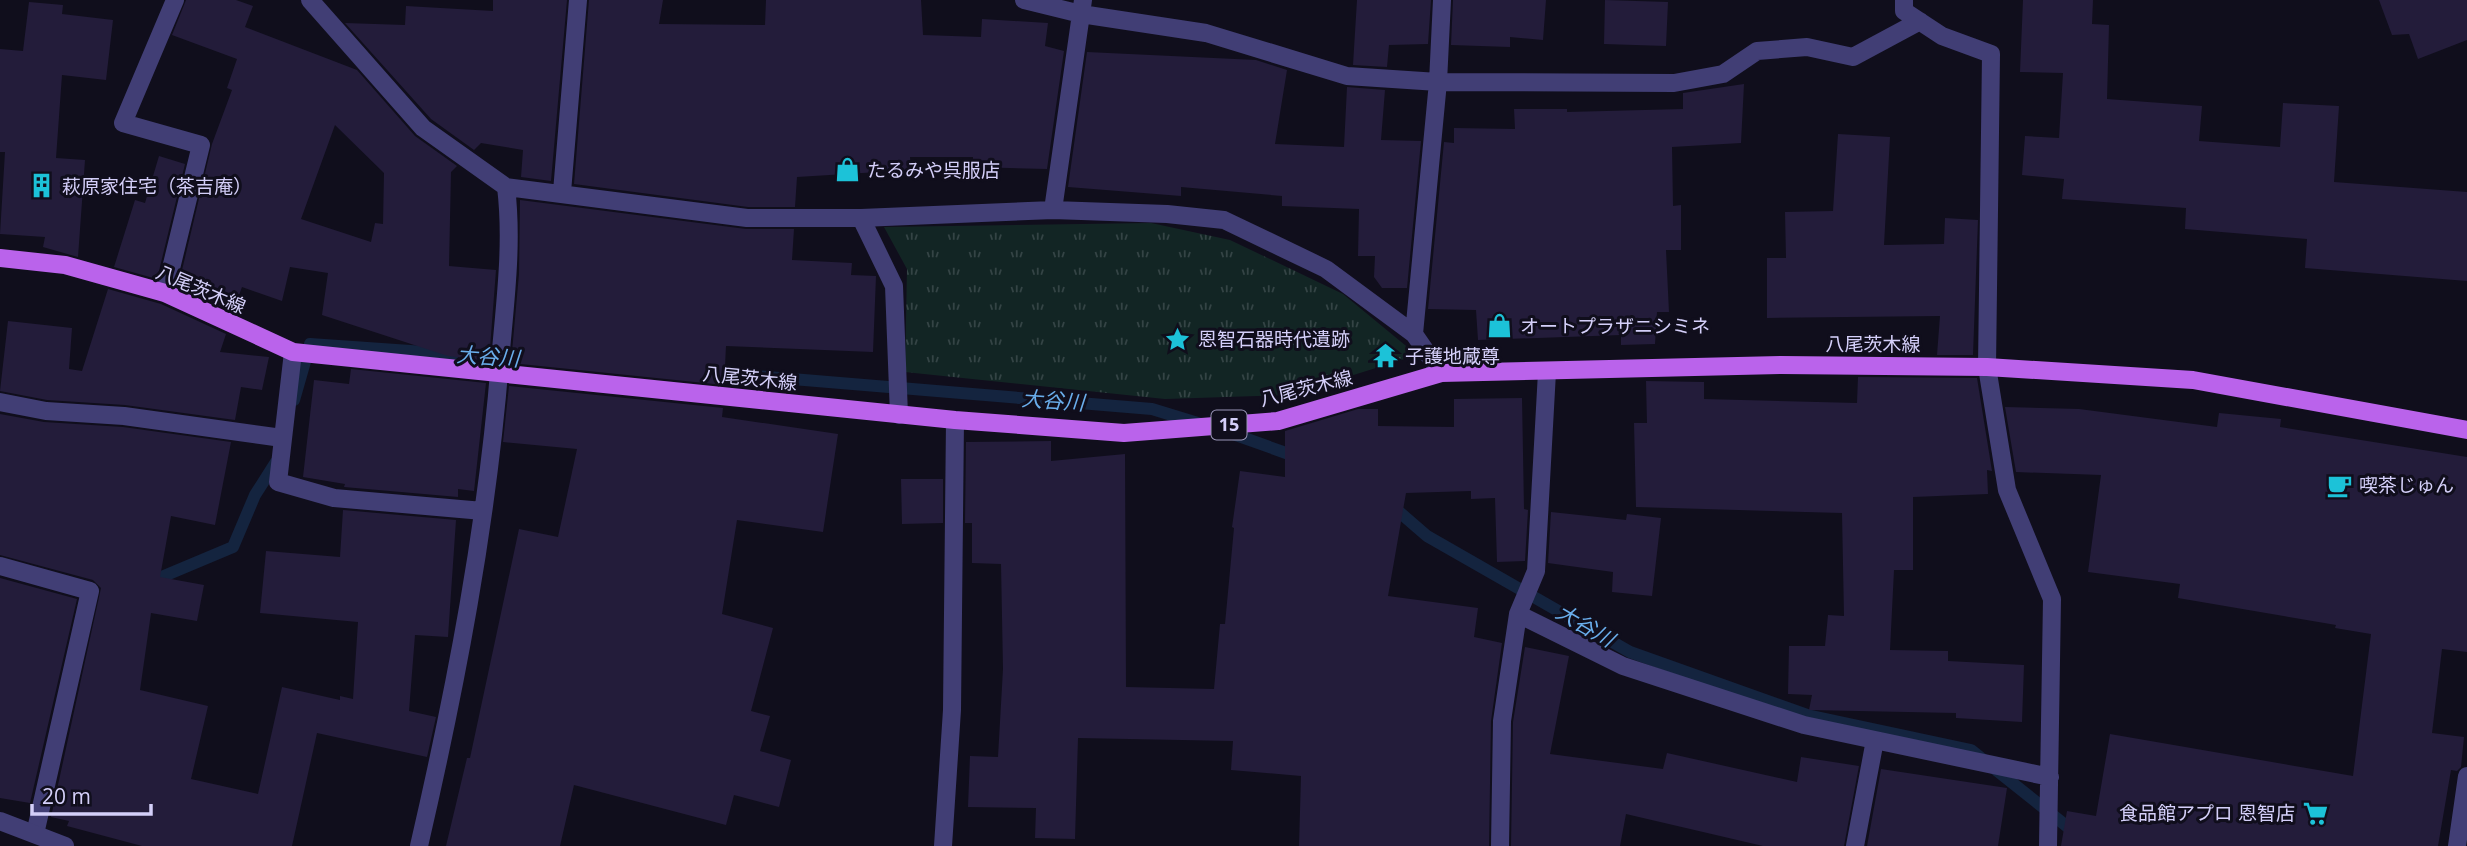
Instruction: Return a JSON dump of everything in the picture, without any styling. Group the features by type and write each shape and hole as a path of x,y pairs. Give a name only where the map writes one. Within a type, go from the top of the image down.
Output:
{"main road":[{"name":"八尾茨木線","path":"0,258 65,265 164,293 293,352 955,421 1124,433 1278,421 1441,373 1782,365 1987,367 2193,380 2467,430"}],"street":[{"path":"164,293 201,145 123,123 175,0"},
{"path":"310,0 423,128 506,187 562,192 747,218 861,218 1053,210 1167,214 1224,220 1326,269 1414,334 1441,373"},
{"path":"562,192 578,0"},
{"path":"1024,0 1082,7 1206,33 1347,76 1438,82 1674,83 1723,74 1758,51 1807,47 1853,57 1920,21"},
{"path":"1414,334 1438,82 1442,0"},
{"path":"1904,0 1904,11 1942,36 1991,54 1987,367 2007,490 2052,599 2048,846"},
{"path":"1053,210 1082,7"},
{"path":"419,846 455,689 482,511 508,271 509,211 506,187"},
{"path":"861,218 894,286 900,415"},
{"path":"293,352 278,482 334,498 482,511"},
{"path":"1500,846 1502,721 1518,614 1536,571 1547,372"},
{"path":"0,402 46,411 132,417 282,438"},
{"path":"943,846 952,710 955,421"},
{"path":"0,566 90,591 35,834"},
{"path":"1518,614 1623,666 1804,725 2050,777"},
{"path":"1855,846 1875,740"},
{"path":"2457,846 2467,776"},
{"path":"0,821 65,846"}],"green space":[{"path":"1151,223 1230,240 1343,294 1417,355 1290,395 1165,399 905,372 907,269 884,227"}],"building":[{"path":"186,0 236,0 253,6 245,27 357,70 415,136 457,166 451,172 449,266 496,270 489,361 448,356 322,315 328,273 290,267 282,301 242,287 233,312 178,287 212,144 232,90 227,88 237,59 172,35","holes":["335,125 384,173 383,224 375,223 371,242 301,219"]},
{"path":"493,0 567,0 551,181 521,177 523,150 481,143 474,150 431,119 345,23 405,25 406,6 493,11"},
{"path":"589,0 663,0 659,24 765,25 766,0 921,0 923,35 981,37 982,19 1048,23 1045,46 1064,51 1047,169 973,167 973,157 910,157 911,170 797,177 795,207 748,207 574,184"},
{"path":"1357,0 1431,0 1428,44 1389,45 1387,67 1353,65"},
{"path":"1453,0 1546,0 1543,40 1510,37 1510,47 1451,45"},
{"path":"1605,0 1668,2 1666,46 1604,44"},
{"path":"2023,0 2093,0 2092,24 2109,25 2107,99 2202,106 2199,141 2280,147 2283,103 2339,106 2334,182 2467,192 2467,281 2305,268 2307,239 2185,229 2186,208 2062,199 2064,179 2022,175 2025,136 2059,138 2063,73 2020,72"},
{"path":"2379,0 2467,0 2467,40 2418,59 2409,34 2392,35"},
{"path":"29,2 63,5 62,14 113,20 106,80 62,75 56,158 85,160 78,257 43,247 45,237 0,234 5,152 0,152 0,49 23,51"},
{"path":"1087,52 1256,60 1287,70 1275,144 1344,147 1347,87 1385,90 1381,140 1421,141 1407,288 1382,288 1374,277 1375,256 1358,256 1359,209 1282,206 1282,196 1181,187 1181,196 1068,187"},
{"path":"1744,84 1741,143 1672,147 1673,206 1681,205 1681,250 1666,250 1669,312 1657,312 1655,344 1621,345 1621,335 1478,340 1476,310 1428,309 1444,142 1454,143 1454,128 1515,129 1514,109 1567,109 1567,112 1683,109 1683,93"},
{"path":"1838,134 1890,137 1884,245 1944,244 1945,218 1978,220 1973,355 1937,355 1940,316 1767,318 1767,258 1786,258 1785,212 1833,211"},
{"path":"159,156 185,164 157,279 114,267 135,200 145,203"},
{"path":"520,200 746,229 794,229 792,260 852,263 851,275 876,276 873,352 726,346 724,385 511,363 519,274"},
{"path":"108,289 161,304 226,334 220,352 269,357 262,390 241,387 235,420 125,405 47,400 0,391 8,321 72,328 69,369 82,371"},
{"path":"351,369 486,383 474,491 458,489 458,497 344,487 345,484 303,477 314,380 349,384"},
{"path":"1858,377 1977,378 1992,471 1987,470 1988,494 1913,497 1913,570 1894,570 1890,650 1948,651 1948,661 2024,665 2022,722 1956,718 1956,713 1809,710 1812,695 1788,694 1789,646 1825,646 1828,615 1844,616 1842,513 1636,507 1634,423 1647,423 1646,381 1704,382 1704,399 1857,403"},
{"path":"509,386 723,408 722,417 838,434 823,532 737,520 722,614 773,628 751,711 770,716 760,751 791,760 779,807 734,795 726,825 574,785 560,846 446,846 467,758 470,758 519,529 558,537 577,449 503,442"},
{"path":"1522,398 1524,509 1528,510 1525,561 1497,562 1495,498 1471,499 1471,491 1406,493 1388,596 1478,608 1474,637 1502,643 1491,721 1489,846 1299,846 1301,776 1231,770 1233,741 1078,738 1075,839 1035,838 1036,808 968,807 970,756 998,757 1003,669 1001,564 972,563 972,523 965,523 966,442 1051,441 1051,461 1125,454 1126,687 1214,689 1220,624 1225,624 1232,527 1240,471 1285,477 1285,431 1358,409 1378,409 1378,426 1454,427 1454,399"},
{"path":"2005,407 2079,409 2217,427 2219,413 2281,419 2280,427 2467,457 2467,652 2442,649 2432,733 2464,737 2461,767 2457,771 2451,770 2438,846 2061,846 2067,811 2096,816 2110,734 2353,776 2371,634 2335,628 2336,625 2178,598 2180,584 2088,572 2101,475 2016,472"},
{"path":"0,414 44,422 123,427 231,442 215,525 171,516 160,577 204,585 197,621 151,613 140,690 208,706 191,779 258,794 282,687 340,700 340,696 353,699 358,622 260,613 266,551 340,557 343,510 456,520 448,637 415,635 409,711 436,717 427,757 317,733 292,846 142,846 67,826 69,821 51,817 101,588 93,580 0,555"},
{"path":"901,479 943,479 943,523 902,524"},
{"path":"1551,512 1626,520 1627,514 1661,518 1652,596 1612,592 1613,572 1548,563"},
{"path":"0,578 77,599 30,803 0,798"},
{"path":"1525,647 1569,656 1550,754 1663,769 1667,753 1797,782 1801,757 1859,766 1844,846 1763,846 1626,814 1620,846 1511,846 1513,722"},
{"path":"1881,769 2007,788 1998,846 1867,846"}],"waterway":[{"name":"大谷川","path":"294,400 310,344 453,354"},
{"name":"大谷川","path":"708,372 1152,409 1201,424"},
{"name":"大谷川","path":"1219,429 1300,458"},
{"name":"大谷川","path":"144,580 152,581 233,547 255,495 276,462"},
{"name":"大谷川","path":"1390,504 1427,536 1630,652 1807,715 1971,750 2069,828 2078,830"}],"place":[{"name":"たるみや呉服店","path":"847,170"},
{"name":"萩原家住宅（茶吉庵）","path":"42,186"},
{"name":"オートプラザニシミネ","path":"1500,326"},
{"name":"恩智石器時代遺跡","path":"1178,339"},
{"name":"子護地蔵尊","path":"1385,356"},
{"name":"喫茶じゅん","path":"2339,485"},
{"name":"食品館アプロ 恩智店","path":"2315,813"}]}
